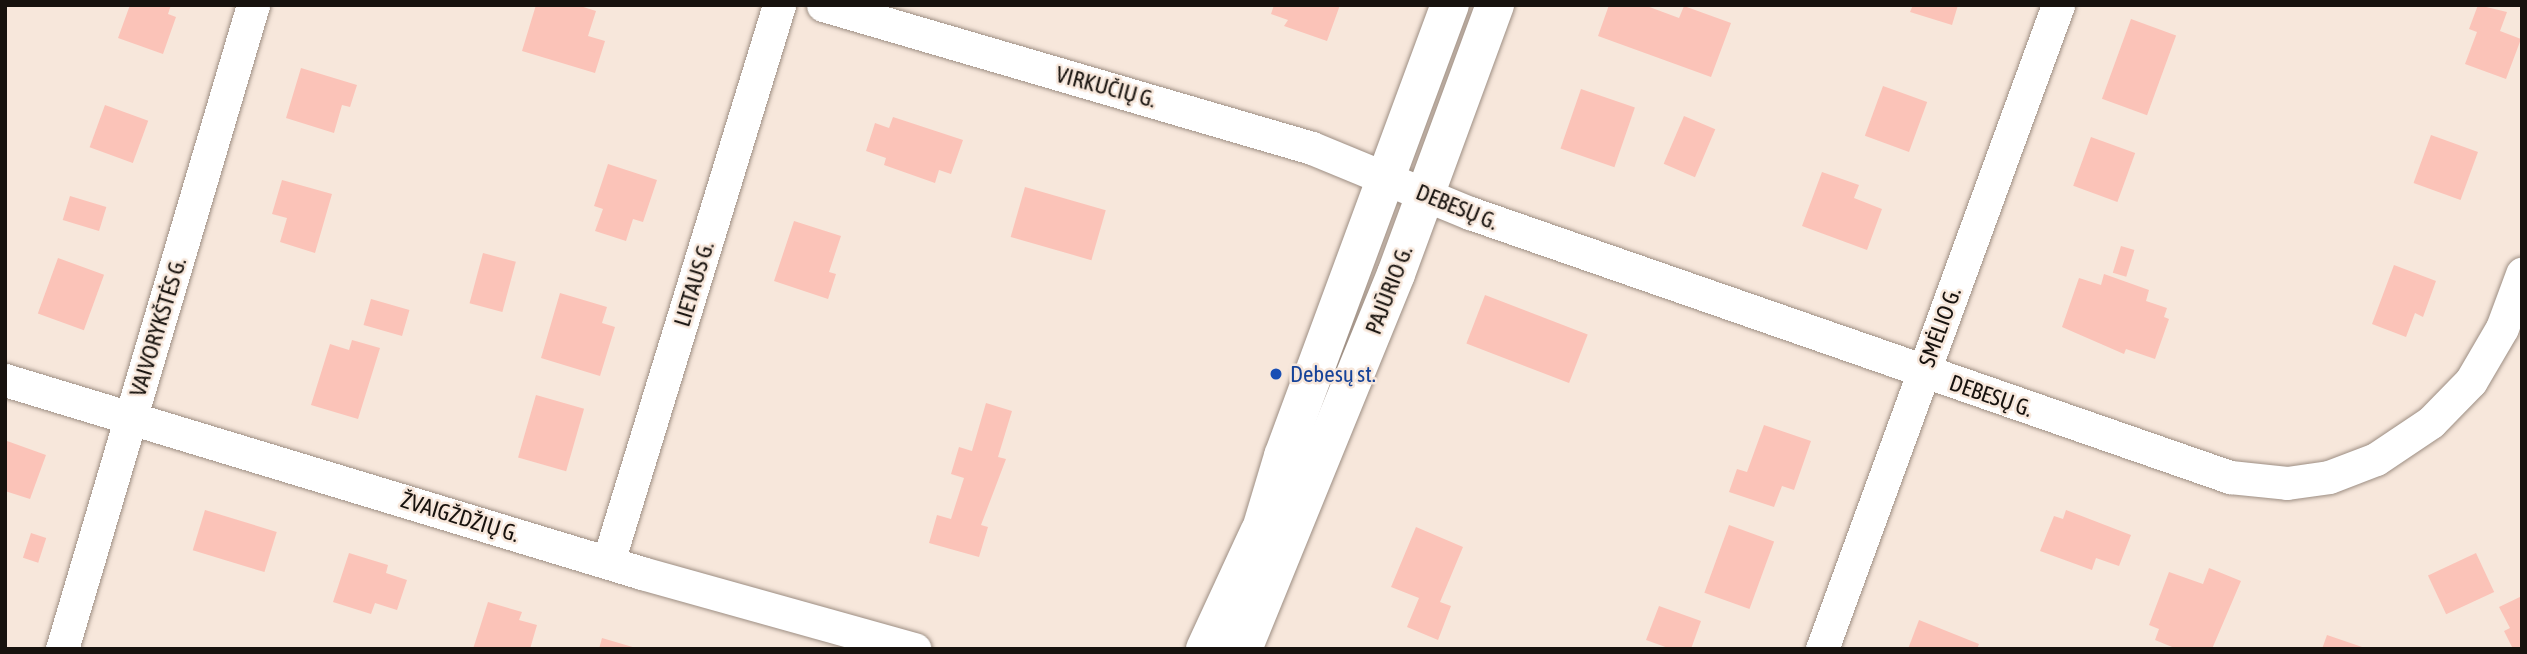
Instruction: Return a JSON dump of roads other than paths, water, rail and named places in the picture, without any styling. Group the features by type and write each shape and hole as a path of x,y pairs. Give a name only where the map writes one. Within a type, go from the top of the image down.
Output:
{"main road":[{"name":"PAJŪRIO G.","path":"1227,649 1259,532 1385,177 1450,5"},
{"name":"PAJŪRIO G.","path":"1243,649 1426,195 1494,5"},
{"path":"1205,649 1259,532"}],"street":[{"name":"VAIVORYKŠTĖS G.","path":"62,649 253,5"},
{"name":"LIETAUS G.","path":"608,562 779,5"},
{"name":"VIRKUČIŲ G.","path":"823,5 984,55 1168,103 1312,148 1385,177"},
{"name":"SMĖLIO G.","path":"1822,649 2058,5"},
{"name":"DEBESŲ G.","path":"1385,177 1426,195 1924,373 2230,477 2287,484 2329,477 2376,459 2431,422 2471,381 2502,328 2522,274"},
{"name":"ŽVAIGŽDŽIŲ G.","path":"5,380 608,562 915,649"}],"place":[{"name":"Debesų st.","path":"1276,374"}]}
